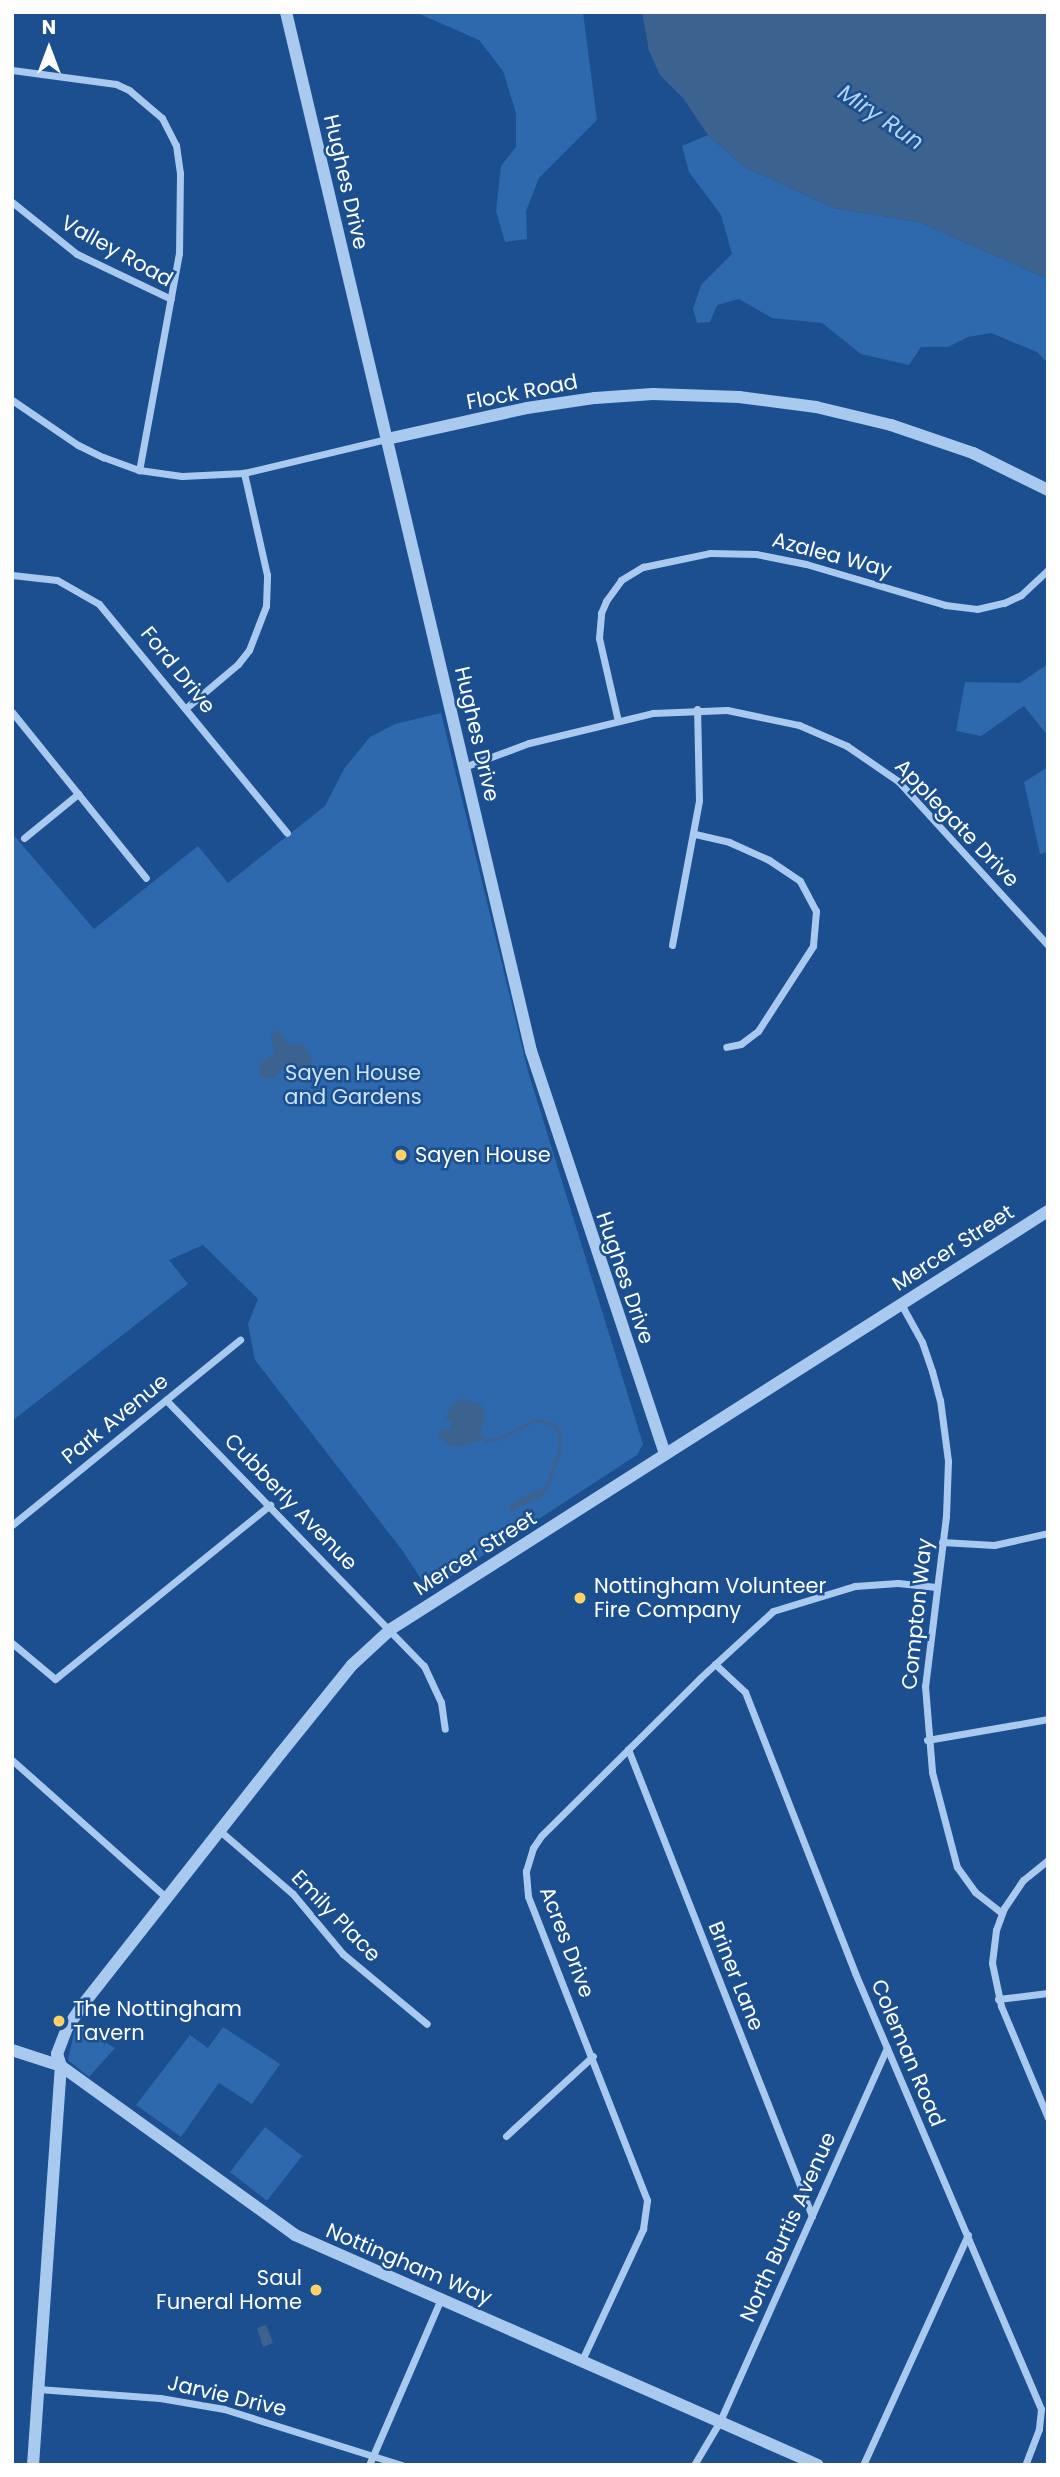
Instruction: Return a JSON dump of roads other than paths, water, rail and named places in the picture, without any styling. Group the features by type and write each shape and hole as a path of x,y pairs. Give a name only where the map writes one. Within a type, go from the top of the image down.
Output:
{"street":[{"name":"Hughes Drive","path":"286,12 531,1051 664,1454"},
{"path":"12,69 116,84 142,97 162,118 176,145 180,173 181,230 171,299"},
{"name":"Valley Road","path":"12,202 77,254 171,299 139,470"},
{"name":"Flock Road","path":"12,400 78,445 139,470 182,476 244,473 527,408 595,398 653,394 739,397 816,407 891,425 972,453 1048,489"},
{"path":"186,708 238,664 257,636 264,614 267,575 244,473"},
{"name":"Azalea Way","path":"618,721 599,625 612,590 621,580 643,566 710,553 756,554 806,564 946,605 977,609 1004,603 1021,595 1048,570"},
{"name":"Ford Drive","path":"12,575 57,580 99,604 286,834"},
{"path":"672,945 695,834 700,775 697,709"},
{"name":"Applegate Drive","path":"464,767 529,743 618,721 697,709 753,714 799,725 847,746 898,781 1048,945"},
{"path":"12,712 146,878"},
{"path":"24,838 78,794"},
{"path":"695,834 729,842 769,860 800,881 816,911 818,924 813,946 758,1031 741,1044 726,1047"},
{"name":"Mercer Street","path":"33,2465 61,2066 57,2054 67,2028 352,1665 391,1629 1048,1210"},
{"name":"Compton Way","path":"901,1304 922,1342 940,1400 948,1461 942,1542 926,1675 927,1740 951,1854 970,1886 1002,1913"},
{"name":"Park Avenue","path":"12,1525 240,1340"},
{"name":"Cubberly Avenue","path":"166,1400 424,1666 441,1702 445,1729"},
{"path":"12,1643 55,1679 270,1506"},
{"path":"942,1542 995,1545 1048,1532"},
{"name":"Acres Drive","path":"582,2360 643,2229 647,2212 644,2188 528,1896 526,1871 533,1848 541,1836 761,1619 783,1606 855,1586 898,1583 936,1587"},
{"name":"Coleman Road","path":"715,1664 745,1692 887,2048 1044,2408 1040,2429 1025,2465"},
{"path":"927,1740 1048,1719"},
{"name":"Briner Lane","path":"628,1749 812,2216"},
{"path":"12,1760 167,1898"},
{"name":"Emily Place","path":"220,1830 293,1894 343,1954 428,2024"},
{"path":"1048,1860 1023,1880 1002,1913 992,1955 998,1999 1048,2118"},
{"path":"998,1999 1048,1993"},
{"name":"North Burtis Avenue","path":"694,2465 720,2421 887,2048"},
{"name":"Nottingham Way","path":"12,2050 61,2066 295,2235 818,2465"},
{"path":"506,2136 593,2056"},
{"path":"863,2465 968,2235"},
{"path":"369,2465 441,2298"},
{"name":"Jarvie Drive","path":"38,2389 184,2400 248,2415 402,2465"}],"water":[{"name":"Miry Run","path":"642,12 1048,12 1048,279 919,222 834,208 743,166 708,135 683,98 660,75 649,51"},
{"path":"279,1031 289,1045 302,1044 312,1057 312,1066 304,1069 284,1065 275,1078 261,1078 259,1066 275,1051 270,1036"},
{"path":"461,1399 481,1404 485,1415 479,1441 460,1447 451,1446 438,1437 442,1428 449,1430 452,1422 445,1419 452,1404"},
{"path":"542,1488 546,1490 543,1496 509,1512 509,1507 519,1499"},
{"path":"266,2325 273,2343 263,2347 257,2328"}],"waterway":[{"path":"481,1437 487,1440 498,1439 535,1420 554,1424 560,1432 560,1450 546,1490"}],"place":[{"name":"Sayen House","path":"401,1155"},
{"name":"Nottingham Volunteer Fire Company","path":"580,1598"},
{"name":"The Nottingham Tavern","path":"59,2021"},
{"name":"Saul Funeral Home","path":"316,2290"}],"park label":[{"name":"Sayen House and Gardens","path":"353,1085"}]}
